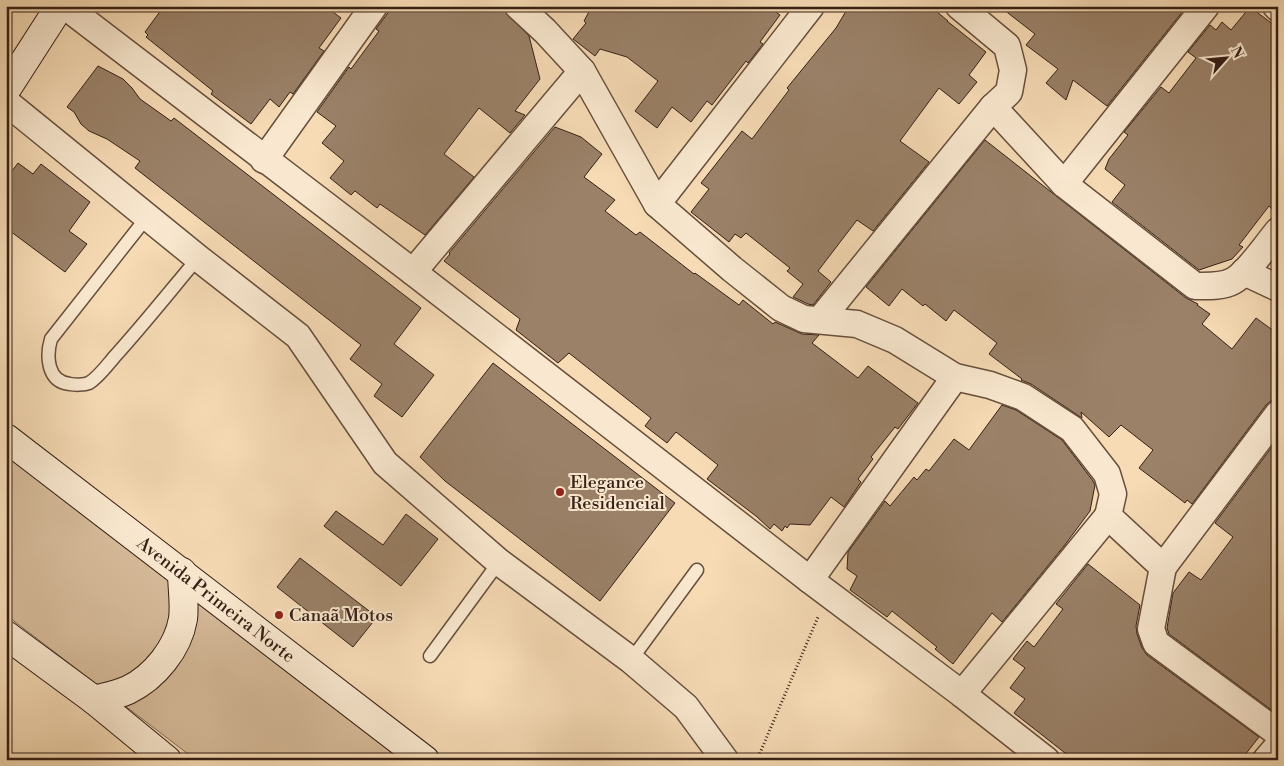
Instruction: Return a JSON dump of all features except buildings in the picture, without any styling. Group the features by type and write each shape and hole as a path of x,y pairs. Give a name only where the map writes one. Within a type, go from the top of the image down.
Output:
{"main road":[{"path":"6,90 60,6"},
{"name":"Avenida Primeira Norte","path":"6,438 425,760"},
{"path":"94,700 128,690 150,674 167,658 183,618 182,572"},
{"path":"6,636 94,700 167,760"}],"street":[{"path":"65,6 264,160 414,272 1046,760"},
{"path":"264,160 374,6"},
{"path":"518,6 545,31 582,71 657,204 732,270 780,308 804,319 857,324 895,340 954,377 990,385 1023,397 1072,429 1108,474 1113,494 1108,516 962,694"},
{"path":"657,204 812,6"},
{"path":"820,320 993,107 1009,92 1013,70 1007,46 959,6"},
{"path":"1064,184 1206,6"},
{"path":"414,272 582,71"},
{"path":"6,102 198,258 298,336 384,463 499,562 631,660 686,707 725,760"},
{"path":"993,107 1064,184 1195,286 1217,286 1234,281 1244,272 1278,231"},
{"path":"1244,272 1278,288"},
{"path":"819,586 954,377"},
{"path":"1278,414 1163,567 1151,629 1156,644 1278,733"},
{"path":"1108,516 1163,567"},
{"path":"1266,760 1278,746"}],"lane":[{"path":"148,217 51,338 47,351 50,370 56,378 65,384 89,383 131,338 198,258"},
{"path":"430,656 499,562"},
{"path":"631,660 697,570"}],"path":[{"path":"757,760 819,586"}],"shaded area":[{"path":"6,456 401,760 196,760 6,615"}],"place":[{"name":"Elegance Residencial","path":"560,492"},
{"name":"Canaã Motos","path":"279,615"}]}
